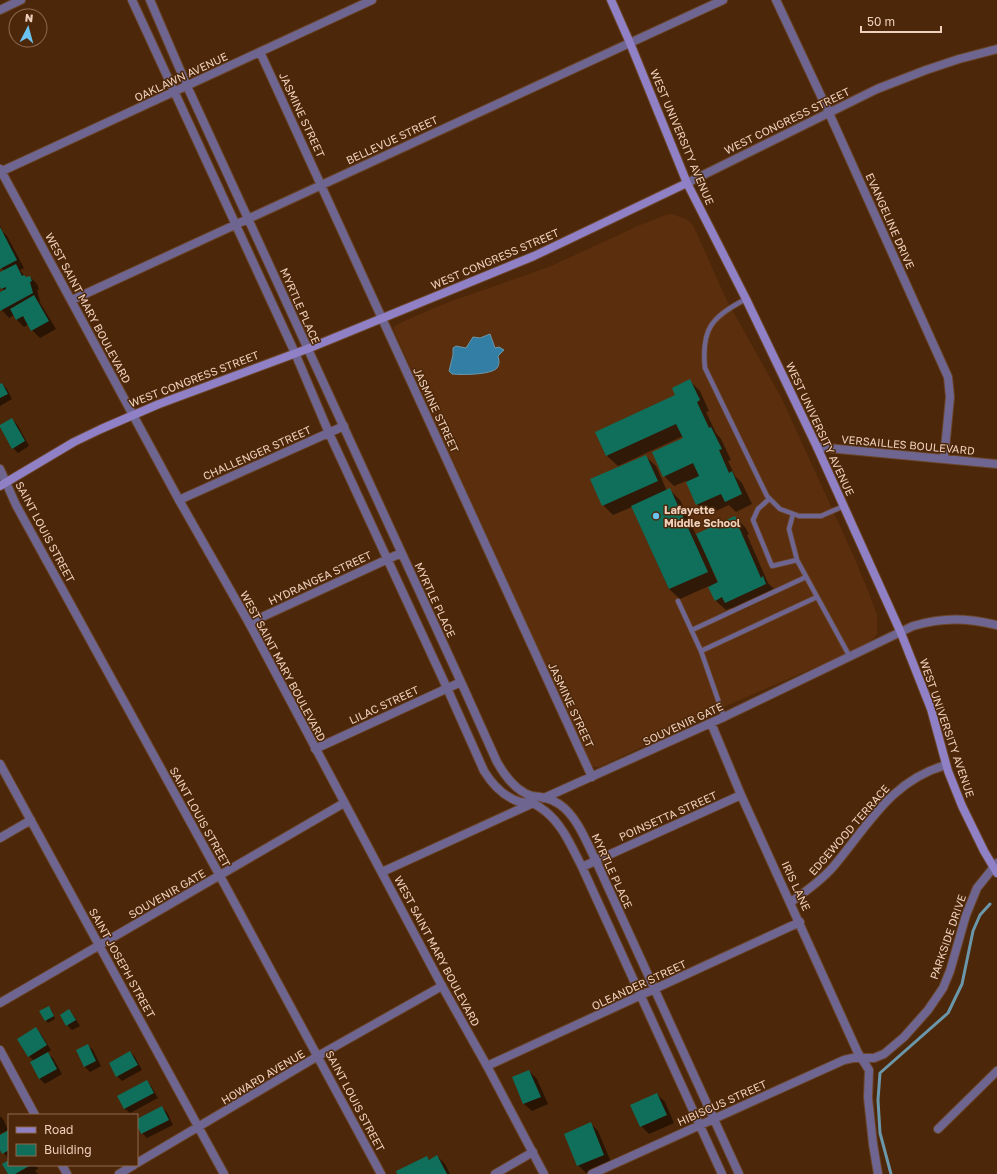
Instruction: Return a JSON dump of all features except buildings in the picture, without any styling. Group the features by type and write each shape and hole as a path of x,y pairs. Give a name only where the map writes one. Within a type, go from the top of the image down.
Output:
{"main road":[{"name":"WEST UNIVERSITY AVENUE","path":"611,0 687,182 746,299 817,447 901,633 931,709 946,765 962,806 984,851 996,868"},
{"name":"WEST CONGRESS STREET","path":"3,484 74,442 133,415 258,366 295,354 534,256 687,182"}],"street":[{"path":"0,10 21,0"},
{"path":"132,0 488,779 511,799 525,803 532,803 545,811 558,824 582,867 722,1174"},
{"name":"MYRTLE PLACE","path":"150,0 187,86 249,218 307,349 344,426 497,762 502,771 523,793 546,797 560,804 572,817 596,860 738,1174"},
{"name":"OAKLAWN AVENUE","path":"0,171 175,92 372,0"},
{"name":"BELLEVUE STREET","path":"72,300 723,0"},
{"name":"EVANGELINE DRIVE","path":"776,0 829,113 948,377 950,396 944,459"},
{"name":"WEST CONGRESS STREET","path":"687,182 852,101 897,81 959,59 997,49"},
{"name":"JASMINE STREET","path":"260,52 322,184 592,777"},
{"name":"WEST SAINT MARY BOULEVARD","path":"0,171 72,300 179,500 248,623 544,1174"},
{"name":"CHALLENGER STREET","path":"179,500 344,426"},
{"name":"VERSAILLES BOULEVARD","path":"817,447 997,464"},
{"name":"SAINT LOUIS STREET","path":"0,469 3,484 16,505 220,876 381,1174"},
{"name":"HYDRANGEA STREET","path":"248,623 401,553"},
{"name":"SOUVENIR GATE","path":"382,872 724,717 913,626 944,619 974,620 997,625"},
{"name":"LILAC STREET","path":"316,749 461,682"},
{"name":"IRIS LANE","path":"711,723 741,794 862,1058"},
{"name":"SAINT JOSEPH STREET","path":"0,764 224,1174"},
{"name":"EDGEWOOD TERRACE","path":"791,902 827,874 876,813 895,792 927,771 946,765"},
{"name":"POINSETTA STREET","path":"582,867 741,794"},
{"name":"SOUVENIR GATE","path":"0,1003 344,803"},
{"path":"0,838 31,820"},
{"name":"PARKSIDE DRIVE","path":"862,1058 874,1058 884,1054 904,1037 936,999 950,971 966,915 977,888 996,868"},
{"name":"OLEANDER STREET","path":"487,1066 640,997 800,922"},
{"name":"HOWARD AVENUE","path":"138,1162 318,1056 442,986"},
{"path":"0,1050 34,1114"},
{"path":"862,1058 869,1070 868,1098 878,1174"},
{"name":"HIBISCUS STREET","path":"592,1174 844,1060 862,1058"},
{"path":"938,1129 997,1071"},
{"path":"495,1174 532,1152"},
{"path":"118,1174 132,1166"}],"lane":[{"path":"746,299 725,310 712,323 705,336 703,351 705,368 769,499 780,509 799,516 821,516 844,506"},
{"path":"769,499 758,510 753,520 772,566 796,560"},
{"path":"793,514 789,529 796,560 850,657"},
{"path":"692,630 806,577"},
{"path":"701,651 817,597"},
{"path":"678,601 701,651 724,717"}],"shaded area":[{"name":"Lafayette Middle School","path":"672,214 686,219 693,225 727,301 781,397 855,559 870,596 877,615 877,634 868,643 839,657 728,705 599,767 595,767 592,766 394,331 394,327 449,302 549,267 640,225"}],"water":[{"path":"490,334 495,348 499,347 504,350 498,356 499,364 497,368 489,372 476,374 452,374 449,371 453,348 456,346 466,348 473,337 480,338"}],"waterway":[{"path":"891,1174 880,1133 878,1100 880,1073 948,1013 962,984 973,931 980,915 990,904"}],"place":[{"name":"Lafayette Middle School","path":"656,516"}]}
